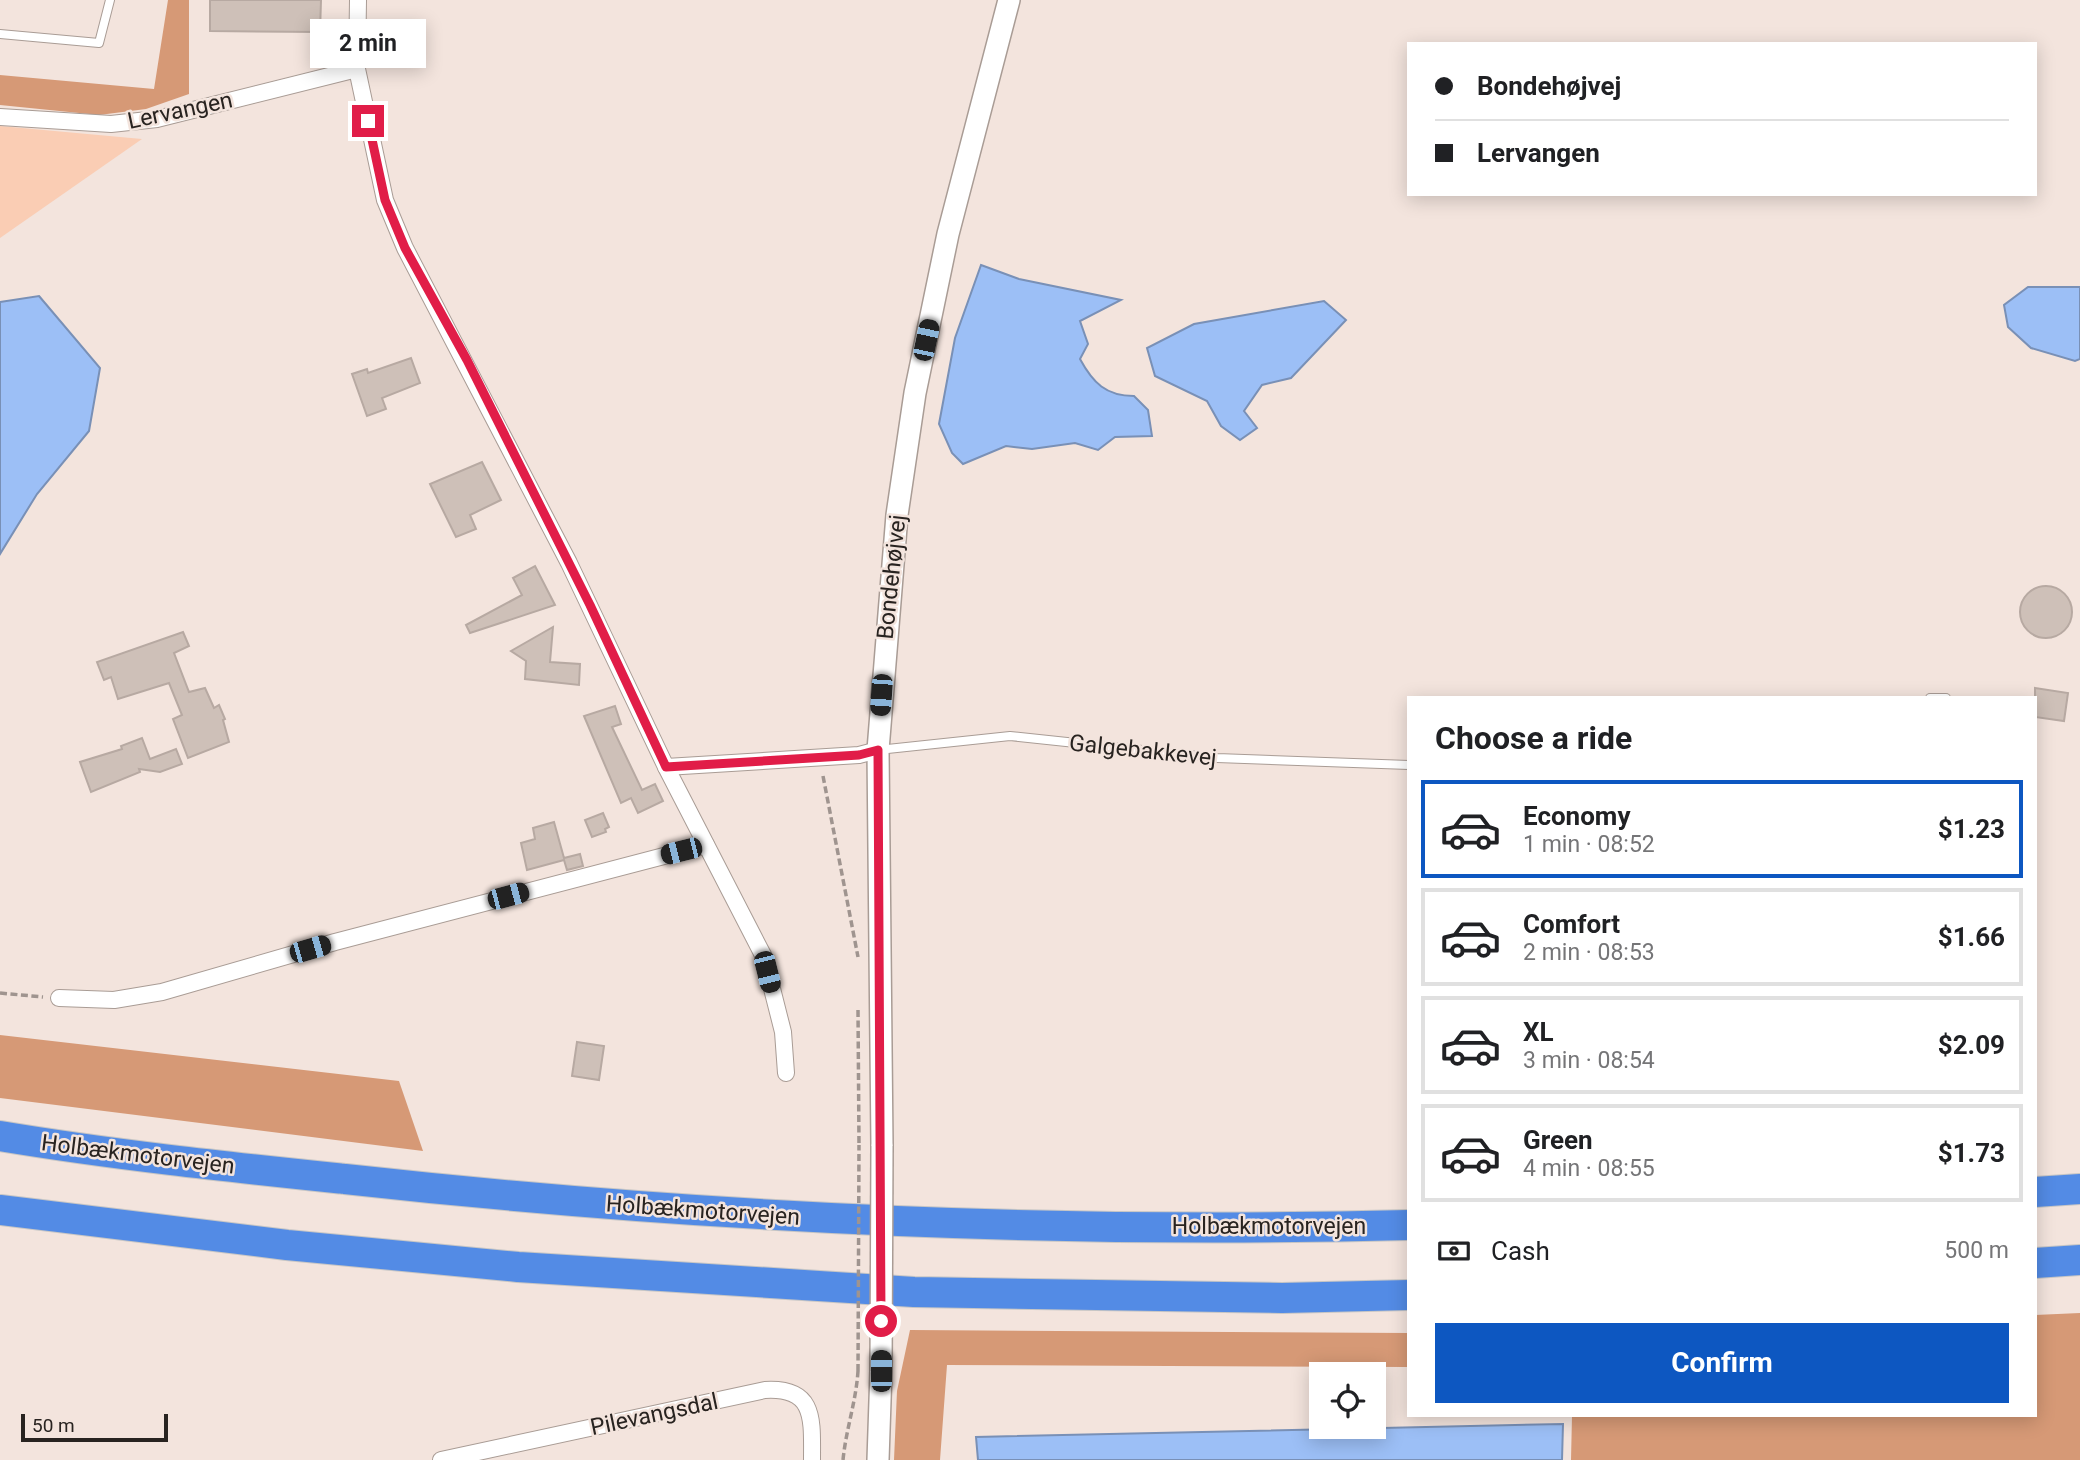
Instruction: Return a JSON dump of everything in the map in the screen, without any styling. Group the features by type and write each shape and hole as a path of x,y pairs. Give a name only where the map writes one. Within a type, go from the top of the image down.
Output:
{"highway":[{"name":"Holbækmotorvejen","path":"0,1136 282,1172 538,1200 914,1223 1283,1228 1407,1225"},
{"path":"2037,1192 2080,1189"},
{"path":"0,1210 287,1245 518,1267 873,1290 1282,1298 1407,1295"},
{"path":"2037,1263 2080,1260"}],"street":[{"path":"358,0 357,69 385,200 405,248 467,360 600,625 666,767 764,957 783,1032 786,1073"},
{"name":"Bondehøjvej","path":"878,1460 882,1146 878,750 897,515 915,393 948,234 1009,0"},
{"name":"Lervangen","path":"0,117 111,124 157,119 357,69"},
{"path":"666,767 859,755 878,750"},
{"path":"59,998 114,1000 162,992 335,942 706,845"},
{"name":"Pilevangsdal","path":"441,1460 765,1390 786,1389 800,1397 812,1414 812,1460"}],"lane":[{"path":"0,34 99,43 110,0"},
{"name":"Galgebakkevej","path":"878,750 1010,736 1217,758 1407,765"}],"path":[{"path":"818,757 856,943 858,969"},
{"path":"0,993 59,998"},
{"path":"842,1460 857,1399 858,1371 858,996"}],"shaded area":[{"path":"168,0 189,0 189,94 146,109 99,115 0,105 0,75 154,89"},
{"path":"0,126 142,139 0,238"},
{"path":"0,1035 399,1081 423,1151 0,1098"},
{"path":"2080,1313 2080,1460 1571,1460 1572,1417 2037,1417 2037,1315"},
{"path":"910,1330 1407,1333 1407,1367 1386,1367 1386,1362 1309,1362 1309,1367 947,1365 940,1460 894,1460 897,1391"}],"water":[{"path":"981,265 1019,279 1121,300 1080,321 1088,344 1080,359 1101,386 1116,394 1134,396 1148,410 1152,436 1115,437 1098,450 1075,443 1032,449 1006,446 963,464 952,453 939,424 955,338"},
{"path":"2028,287 2080,287 2080,359 2075,361 2031,348 2008,327 2004,305"},
{"path":"39,296 100,368 89,431 37,494 0,554 0,302"},
{"path":"1324,301 1346,320 1291,378 1262,385 1244,411 1257,428 1240,440 1221,426 1207,401 1155,376 1147,348 1194,324"},
{"path":"1563,1424 1562,1460 978,1460 976,1437 1309,1430 1309,1439 1386,1439 1386,1428"}],"building":[{"path":"210,0 321,0 320,32 210,31"},
{"path":"411,358 420,383 382,398 386,409 367,416 352,374 367,369 368,373"},
{"path":"482,462 501,500 470,515 476,529 456,537 430,484"},
{"path":"535,566 555,605 470,633 466,625 522,595 513,578"},
{"path":"2046,586 2056,588 2064,594 2070,602 2070,622 2064,630 2056,636 2046,638 2036,636 2028,630 2022,622 2020,612 2022,602 2028,594 2036,588"},
{"path":"553,627 550,662 580,664 579,685 525,679 526,661 511,651"},
{"path":"183,632 189,646 174,653 189,692 205,688 214,708 219,705 225,719 223,720 229,742 188,758 173,719 182,715 169,683 118,699 111,677 104,680 97,662"},
{"path":"2035,688 2068,693 2064,721 2037,717"},
{"path":"615,706 621,724 612,727 642,790 655,784 663,801 638,813 631,798 621,803 584,716"},
{"path":"142,738 150,759 176,749 182,764 160,772 139,769 140,772 91,792 80,762 122,749 121,746"},
{"path":"603,813 609,827 605,829 606,832 592,837 585,820"},
{"path":"554,822 564,858 580,854 583,866 567,870 564,860 527,870 521,843 535,839 533,828"},
{"path":"577,1042 604,1046 599,1080 572,1076"}],"route":[{"path":"368,121 385,200 405,248 467,360 600,625 666,767 859,755 878,750 881,1321"}]}
